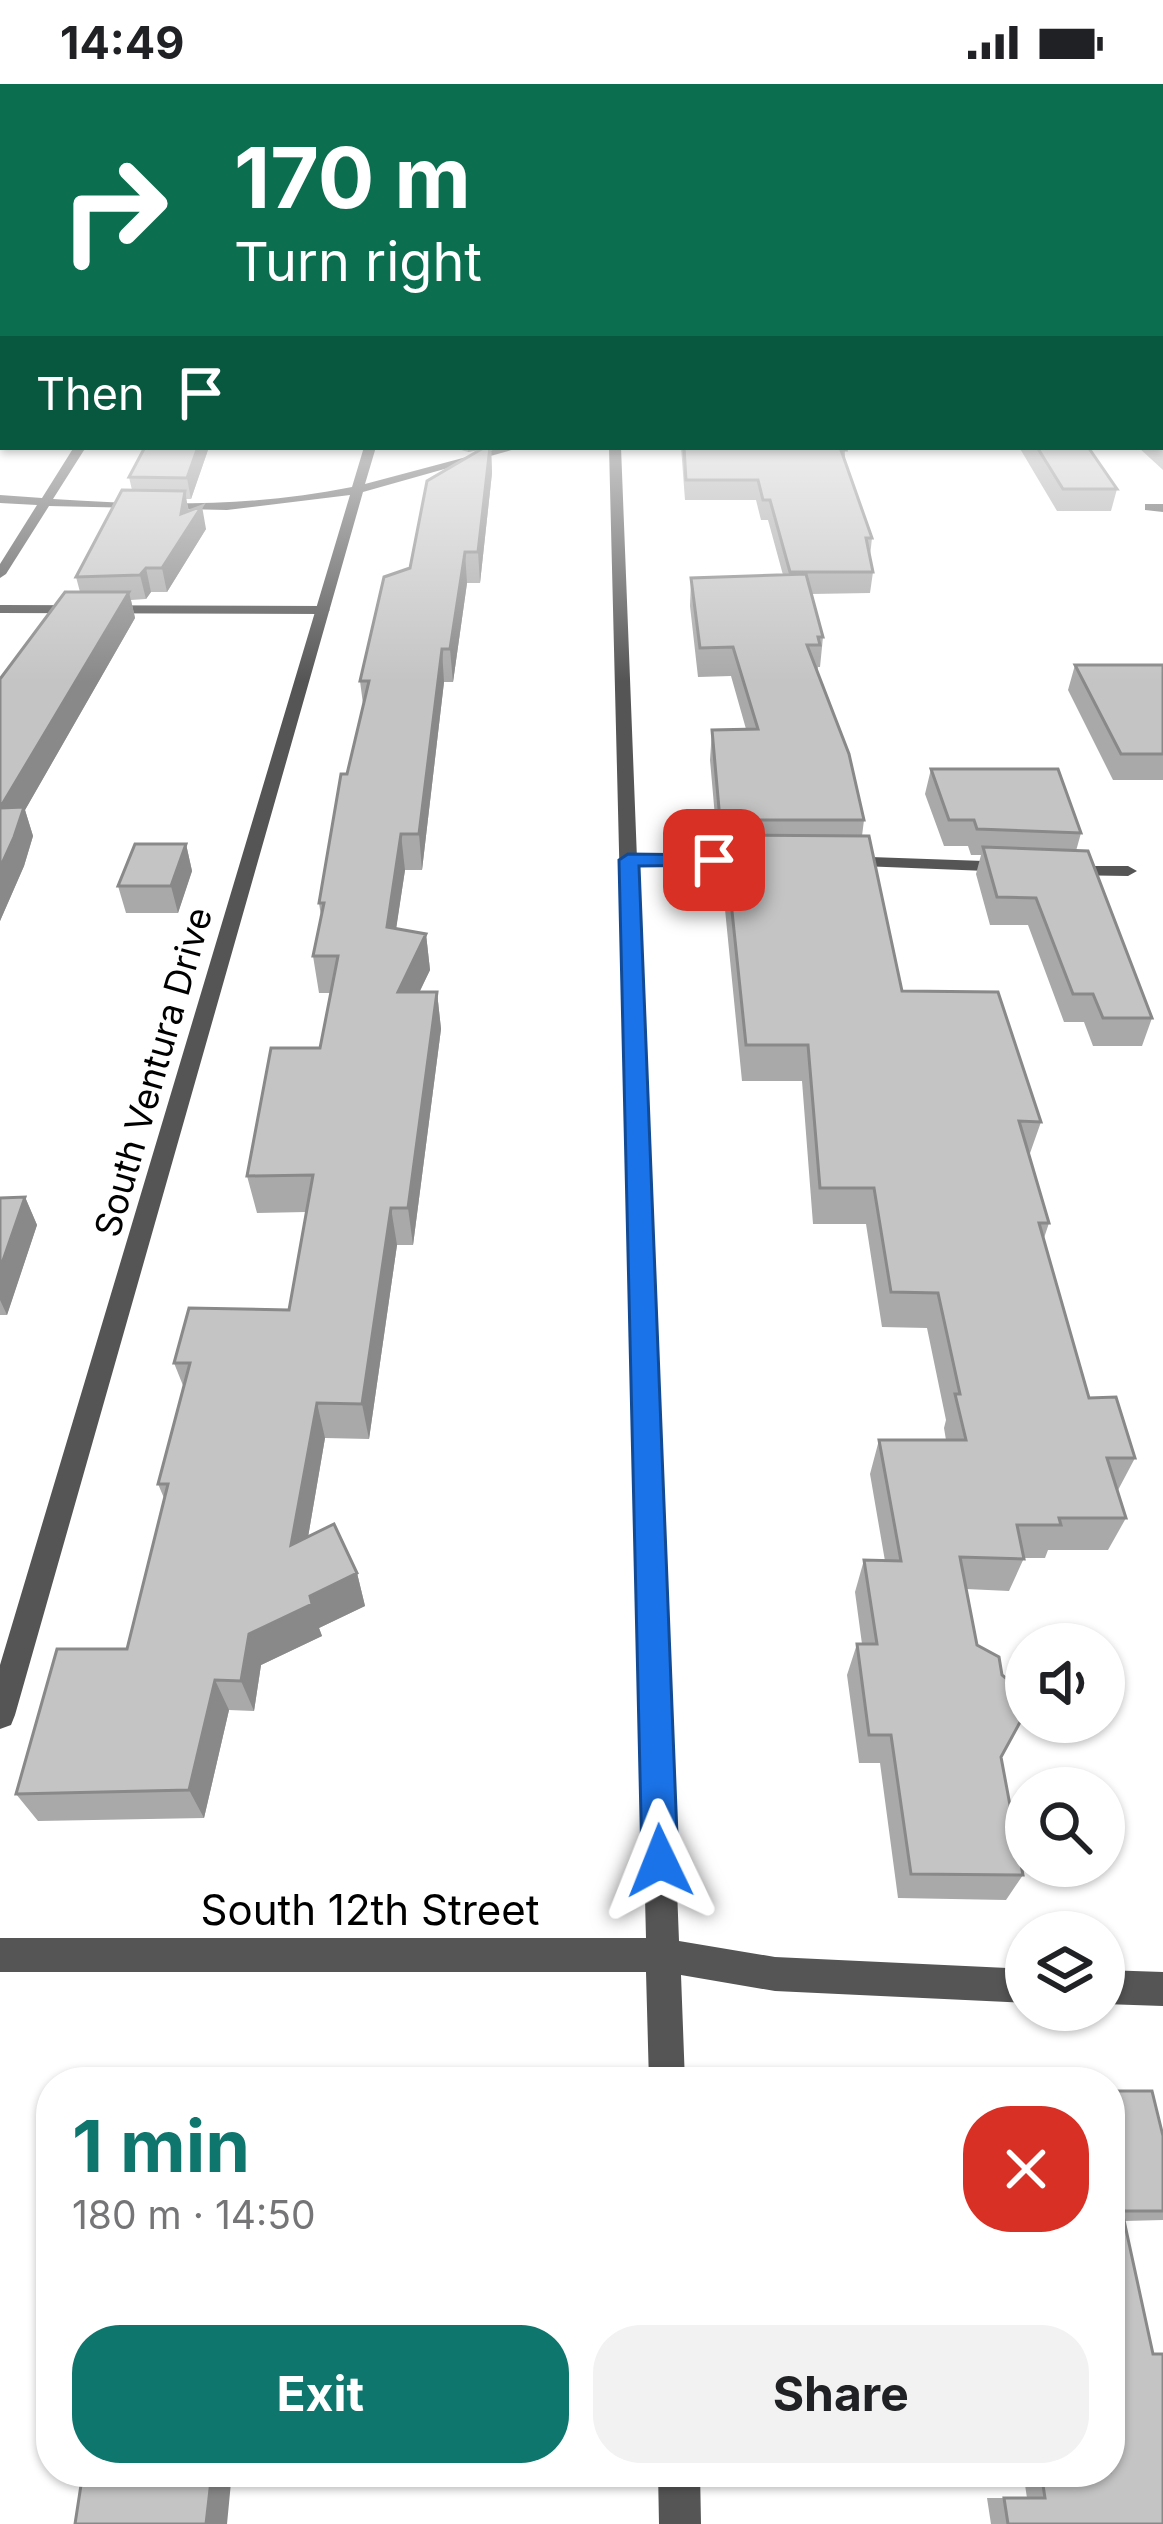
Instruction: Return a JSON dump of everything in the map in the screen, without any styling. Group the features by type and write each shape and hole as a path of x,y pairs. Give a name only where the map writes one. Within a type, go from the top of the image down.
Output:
{"street":[{"path":"0,574 75,454"},
{"name":"South Ventura Drive","path":"0,1715 368,454"},
{"path":"0,500 196,508 358,490 491,454"},
{"path":"615,454 667,2067"},
{"path":"0,609 323,610"},
{"path":"628,860 769,861"},
{"path":"816,861 1128,871"},
{"name":"South 12th Street","path":"0,1955 663,1955 775,1974 1005,1985"},
{"path":"1125,1988 1163,1989"},
{"path":"679,2487 680,2524"}],"building":[{"path":"141,454 196,454 187,478 129,477"},
{"path":"473,454 489,454 478,552 465,552 450,649 442,649 419,834 401,834 387,927 426,934 398,992 437,992 408,1208 391,1208 362,1404 317,1403 291,1545 334,1524 357,1573 310,1596 312,1604 249,1634 241,1681 215,1680 189,1790 16,1794 57,1649 127,1649 168,1484 158,1484 190,1363 174,1363 189,1308 289,1310 313,1175 247,1176 271,1048 320,1048 338,956 313,956 341,774 347,774 369,681 360,681 384,577 410,568 427,481"},
{"path":"684,454 842,454 872,538 866,538 873,572 790,572 770,500 763,500 758,480 686,480"},
{"path":"1041,454 1093,454 1117,489 1063,489"},
{"path":"122,490 185,491 181,514 202,506 162,568 146,568 140,575 76,577"},
{"path":"806,574 823,637 818,637 820,645 807,645 849,754 864,820 720,820 712,730 758,729 733,647 700,648 691,578"},
{"path":"65,592 129,592 0,808 0,679"},
{"path":"1075,665 1163,665 1163,754 1121,754"},
{"path":"931,769 1058,769 1081,833 977,829 974,820 949,820"},
{"path":"24,807 0,868 0,808"},
{"path":"724,835 869,836 902,991 998,992 1041,1122 1019,1121 1049,1223 1039,1223 1089,1398 1116,1397 1135,1458 1107,1458 1126,1518 1059,1518 1061,1525 1017,1525 1024,1559 960,1557 977,1645 999,1657 1005,1678 1005,1743 1009,1743 1001,1757 1005,1875 911,1874 891,1735 869,1735 857,1644 877,1644 864,1560 901,1561 879,1440 966,1440 938,1293 891,1292 874,1188 820,1188 808,1045 746,1045"},
{"path":"135,844 186,844 171,886 118,886"},
{"path":"983,847 1088,851 1152,1018 1103,1018 1093,994 1073,994 1036,898 997,897"},
{"path":"25,1197 0,1269 0,1198"},
{"path":"1125,2091 1152,2091 1163,2136 1163,2211 1125,2211"},
{"path":"1125,2225 1153,2354 1163,2354 1163,2524 1008,2524 1004,2498 1045,2498 1043,2487 1125,2487"},
{"path":"81,2487 210,2487 206,2524 75,2524"}],"route":[{"path":"660,1861 628,860 714,860"}]}
